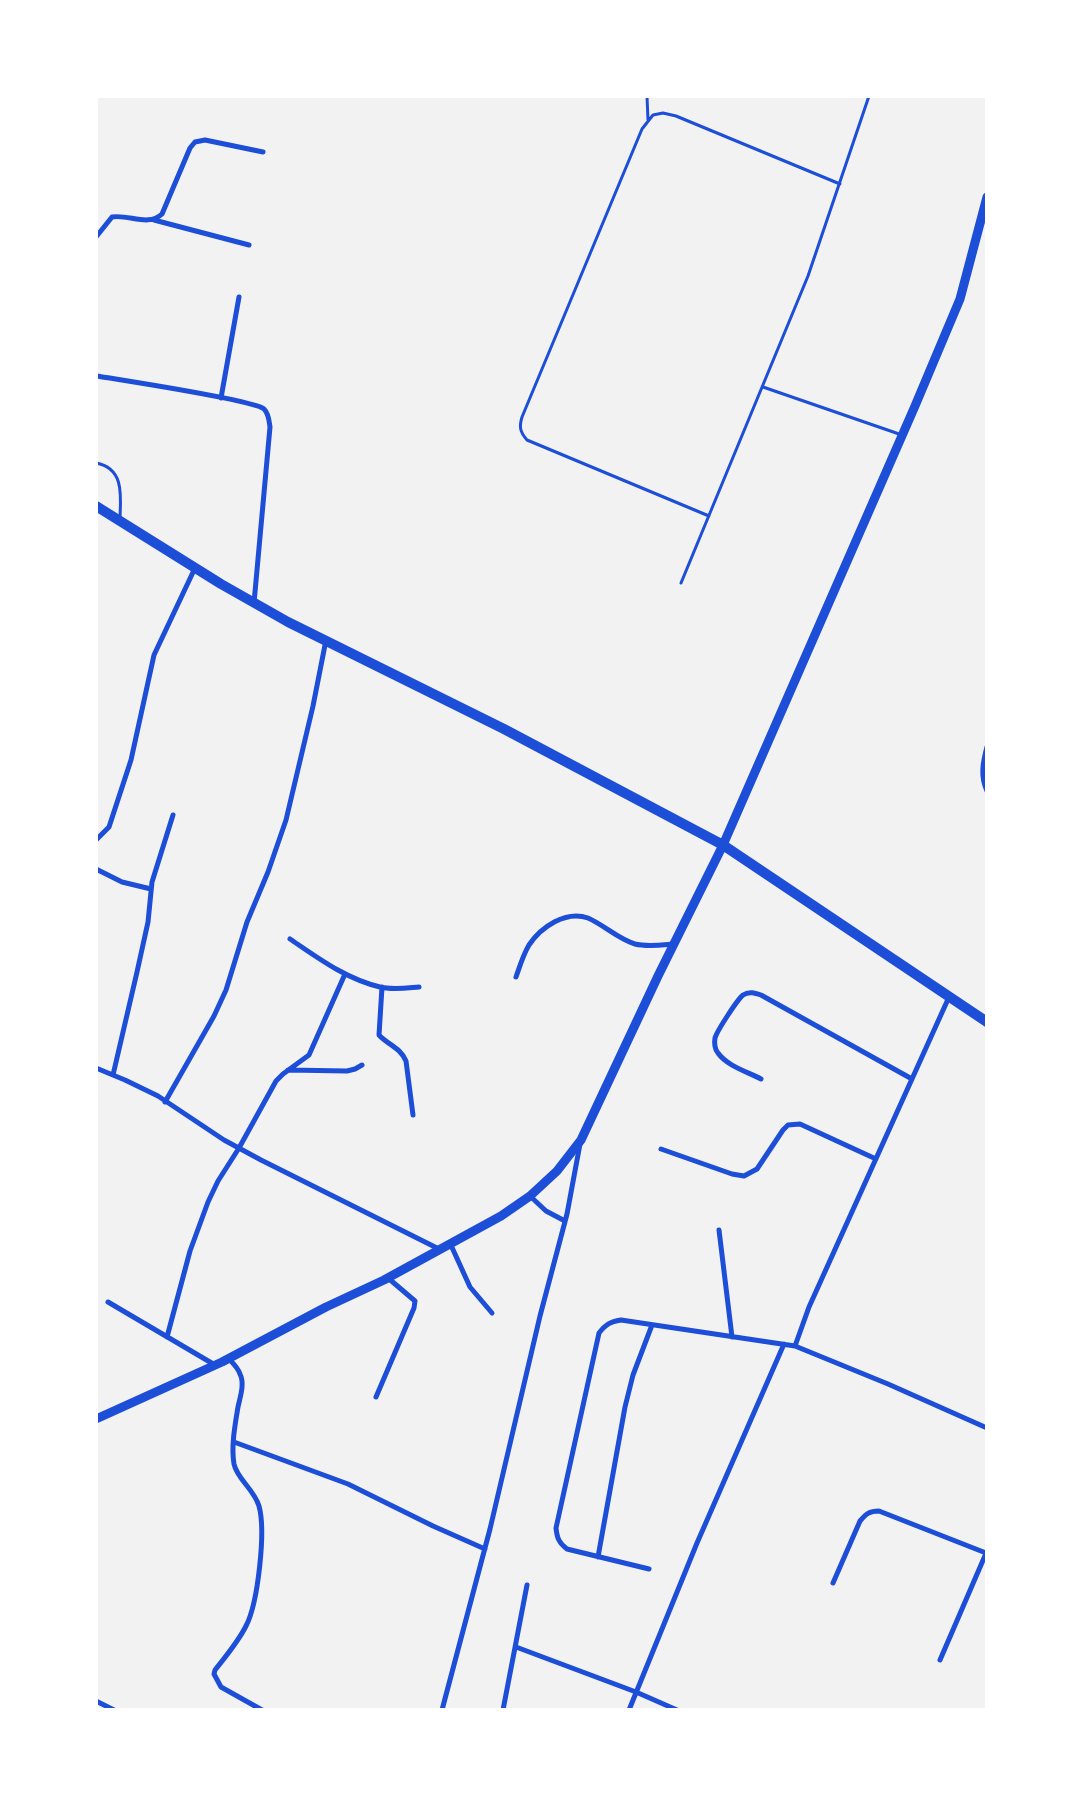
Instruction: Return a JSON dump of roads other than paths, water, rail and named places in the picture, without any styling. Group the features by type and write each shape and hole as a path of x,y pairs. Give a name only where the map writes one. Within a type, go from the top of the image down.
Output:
{"main road":[{"path":"96,506 254,603 504,729 723,845 987,1022"}],"street":[{"path":"154,220 162,214 194,142 206,140 263,152"},
{"path":"442,1710 486,1549 540,1316 565,1221 581,1140 723,845 902,436 960,299 987,197"},
{"path":"96,237 112,218 127,217 154,220 249,245"},
{"path":"221,398 239,297"},
{"path":"97,376 221,398 263,408 268,416 270,427 254,603"},
{"path":"96,840 109,827 131,760 154,655 196,567"},
{"path":"165,1102 214,1016 226,990 247,922 268,872 286,820 313,706 326,640"},
{"path":"987,747 983,764 983,782 987,792"},
{"path":"113,1075 138,972 148,922 151,889 173,815"},
{"path":"96,869 122,882 151,889"},
{"path":"516,977 524,956 537,935 556,922 570,916 588,918 634,943 653,945 674,944"},
{"path":"290,939 345,974 382,987 396,989 419,987"},
{"path":"167,1337 199,1223 218,1180 239,1148 276,1082 288,1070 309,1055 345,974"},
{"path":"382,987 379,1034 383,1040 403,1053 406,1061 413,1115"},
{"path":"761,1079 726,1061 717,1052 715,1045 716,1038 726,1018 743,995 752,992 761,995 912,1078"},
{"path":"795,1346 809,1307 949,997"},
{"path":"288,1070 347,1071 362,1065"},
{"path":"96,1068 125,1080 165,1102 239,1148 439,1249"},
{"path":"661,1149 732,1174 744,1176 756,1169 783,1130 788,1125 794,1124 807,1126 876,1159"},
{"path":"96,1419 229,1359 501,1216 530,1196 556,1170 581,1140"},
{"path":"530,1196 546,1211 565,1221"},
{"path":"719,1230 732,1337"},
{"path":"450,1243 470,1287 492,1312"},
{"path":"376,1397 415,1302 388,1277"},
{"path":"108,1302 215,1365"},
{"path":"649,1569 567,1549 560,1544 557,1537 556,1528 599,1333 605,1325 611,1322 621,1320 795,1346 888,1384 987,1428"},
{"path":"598,1557 625,1407 633,1375 652,1325"},
{"path":"629,1710 697,1542 784,1344"},
{"path":"229,1359 240,1373 242,1380 234,1442 234,1465 239,1475 251,1489 258,1505 261,1518 261,1534 254,1606 247,1625 214,1674 221,1687 262,1710"},
{"path":"234,1442 348,1484 433,1526 486,1549"},
{"path":"833,1583 860,1521 866,1514 872,1511 878,1511 986,1552 940,1660"},
{"path":"503,1710 528,1585"},
{"path":"516,1647 636,1692 677,1710"},
{"path":"96,1701 114,1710"}],"lane":[{"path":"647,96 648,120"},
{"path":"681,583 808,276 869,96"},
{"path":"709,516 527,440 521,432 519,425 642,130 653,115 662,113 676,116 840,184"},
{"path":"762,387 902,436"},
{"path":"96,463 102,464 114,472 118,479 120,499 119,521"}]}
